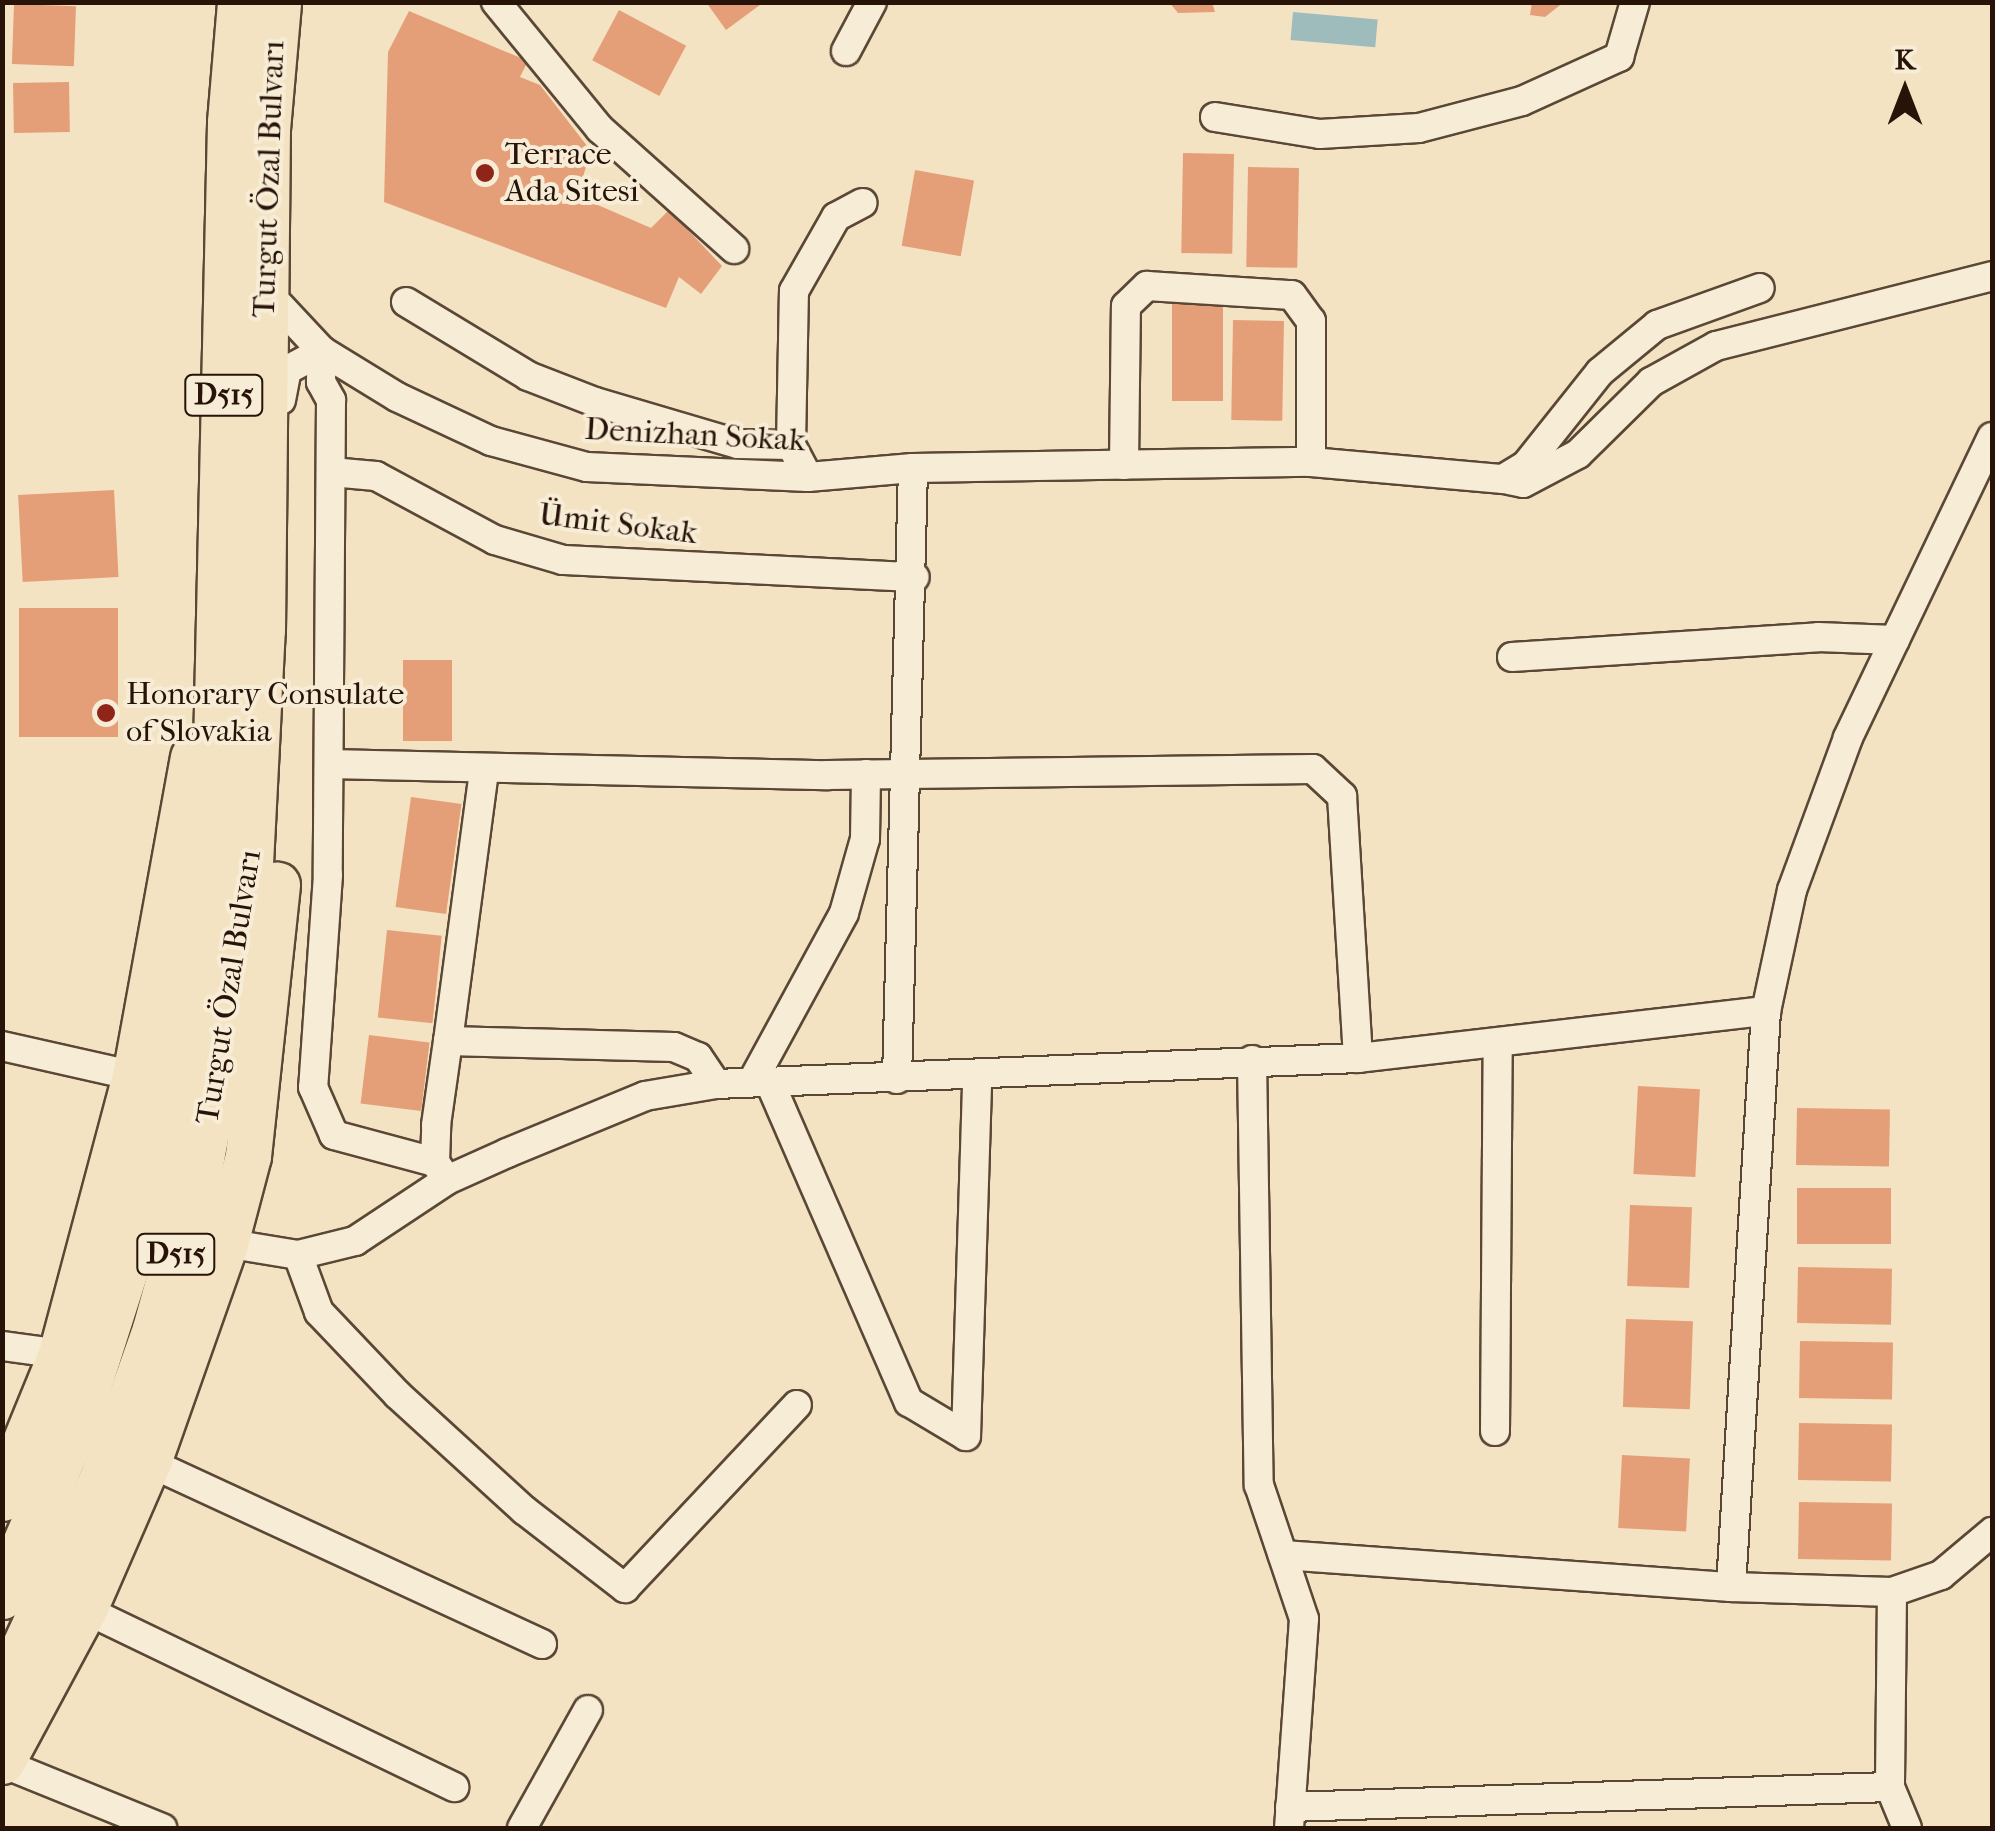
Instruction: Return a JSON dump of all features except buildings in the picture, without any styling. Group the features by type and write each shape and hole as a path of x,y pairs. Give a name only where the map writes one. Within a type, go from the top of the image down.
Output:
{"highway":[{"path":"2,1498 61,1354 136,1076 192,788 208,195 237,2"},
{"name":"Turgut Özal Bulvarı","path":"2,1596 73,1433 136,1234 181,1070 213,884 230,122 237,2"},
{"name":"Turgut Özal Bulvarı","path":"2,1695 141,1374 199,1170 248,903 262,630 267,129 278,2"},
{"path":"2,1762 84,1609 148,1462 225,1243 248,1156 277,891 280,306 267,129"}],"street":[{"path":"496,2 600,129 734,249"},
{"path":"846,51 872,2"},
{"path":"1216,117 1320,134 1419,128 1522,102 1619,57 1634,2"},
{"path":"808,477 792,445 794,291 836,217 862,204"},
{"name":"Denizhan Sokak","path":"280,306 322,351 434,417 538,457 658,474 808,477 913,468 1311,462 1523,483 1578,454 1651,382 1716,346 1992,276"},
{"path":"1124,465 1126,306 1147,286 1292,296 1311,321 1311,462"},
{"path":"1503,479 1526,465 1600,372 1656,325 1760,288"},
{"path":"406,302 514,369 595,402 722,441 792,445"},
{"path":"281,400 286,370 322,351 331,472 329,764 313,1087 334,1135 441,1171"},
{"path":"1730,1587 1766,1010 1792,890 1895,640 1992,437"},
{"path":"897,1080 899,773 915,577 913,468"},
{"name":"Ümit Sokak","path":"331,472 376,476 494,540 563,560 915,577"},
{"path":"1512,657 1818,637 1895,640"},
{"path":"329,764 866,774 1322,773 1342,796 1358,1058"},
{"path":"761,1083 844,914 865,839 866,774"},
{"path":"441,1171 448,1042 484,778"},
{"path":"225,1243 298,1255 355,1241 441,1171 645,1096 716,1084 897,1080 1252,1060 1358,1058 1766,1010"},
{"path":"448,1042 674,1047 698,1057 716,1084"},
{"path":"1495,1431 1498,1044"},
{"path":"2,1046 136,1076"},
{"path":"1252,1060 1259,1485 1304,1620 1289,1818 1890,1787"},
{"path":"761,1083 909,1402 966,1436 977,1076"},
{"path":"298,1255 320,1312 398,1395 524,1510 625,1588 797,1405"},
{"path":"2,1346 61,1354"},
{"path":"148,1462 542,1644"},
{"path":"1282,1556 1730,1587 1892,1592 1941,1575 1992,1532"},
{"path":"1892,1592 1890,1787 1907,1828"},
{"path":"84,1609 454,1788"},
{"path":"522,1828 588,1710"},
{"path":"2,1762 102,1817 162,1828"}],"water":[{"path":"1293,12 1378,19 1375,47 1291,40"}],"place":[{"name":"Terrace Ada Sitesi","path":"485,173"},
{"name":"Honorary Consulate of Slovakia","path":"106,713"}]}
